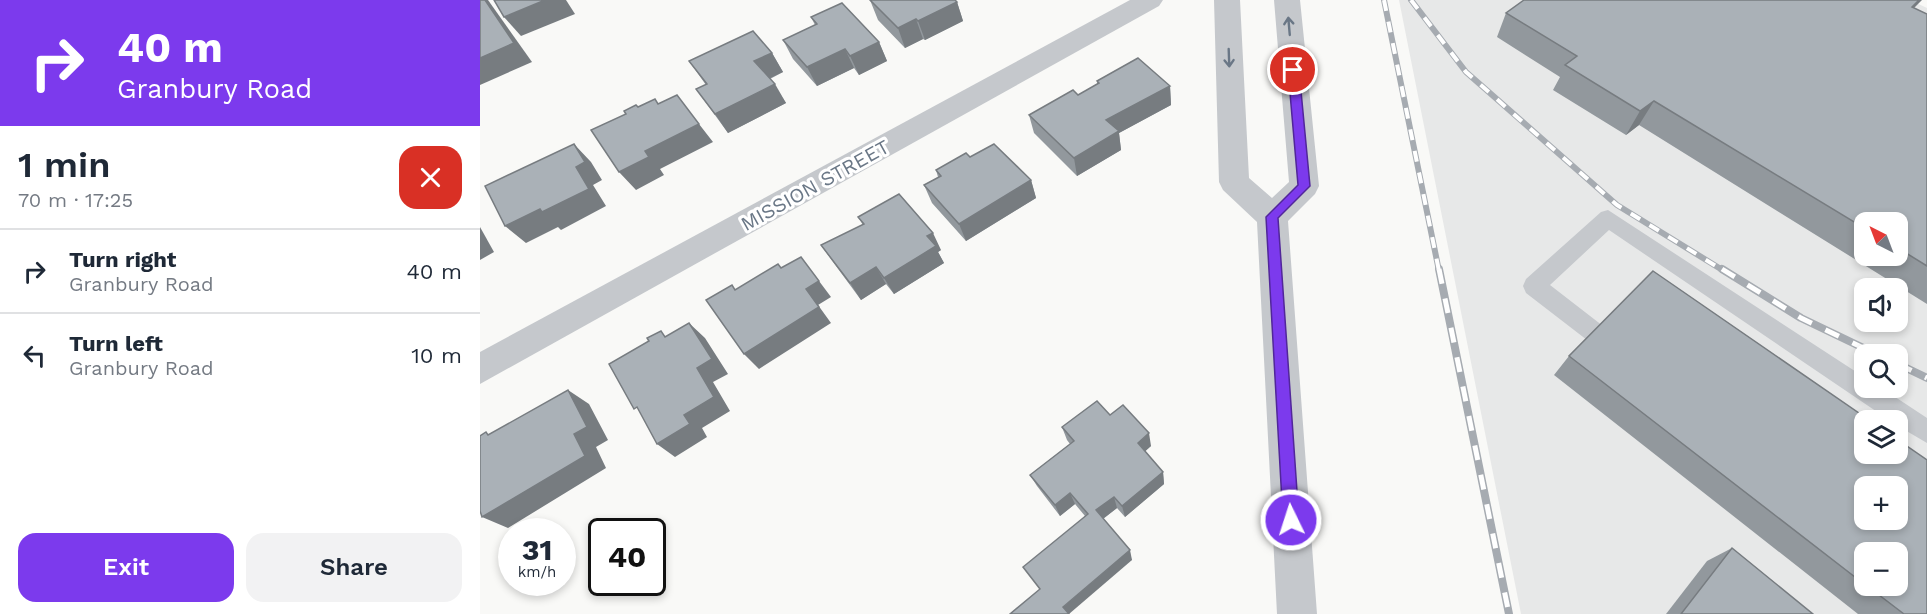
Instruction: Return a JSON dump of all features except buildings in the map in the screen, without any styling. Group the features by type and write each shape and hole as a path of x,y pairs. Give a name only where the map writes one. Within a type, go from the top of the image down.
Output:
{"street":[{"name":"MISSION STREET","path":"480,369 1150,0"},
{"path":"1227,0 1234,182 1272,217 1297,614"},
{"path":"1272,217 1304,186 1287,0"}],"lane":[{"path":"1595,333 1534,286 1608,218 1927,432"}],"shaded area":[{"path":"1399,0 1910,0 1927,8 1927,614 1521,614"}],"railway":[{"path":"1384,0 1439,271"},
{"path":"1411,0 1466,72 1617,205 1724,271"},
{"path":"1439,269 1509,614"},
{"path":"1722,269 1801,318 1855,344"},
{"path":"1908,369 1927,378"}],"route":[{"path":"1291,520 1272,217 1304,186 1293,70"}]}
